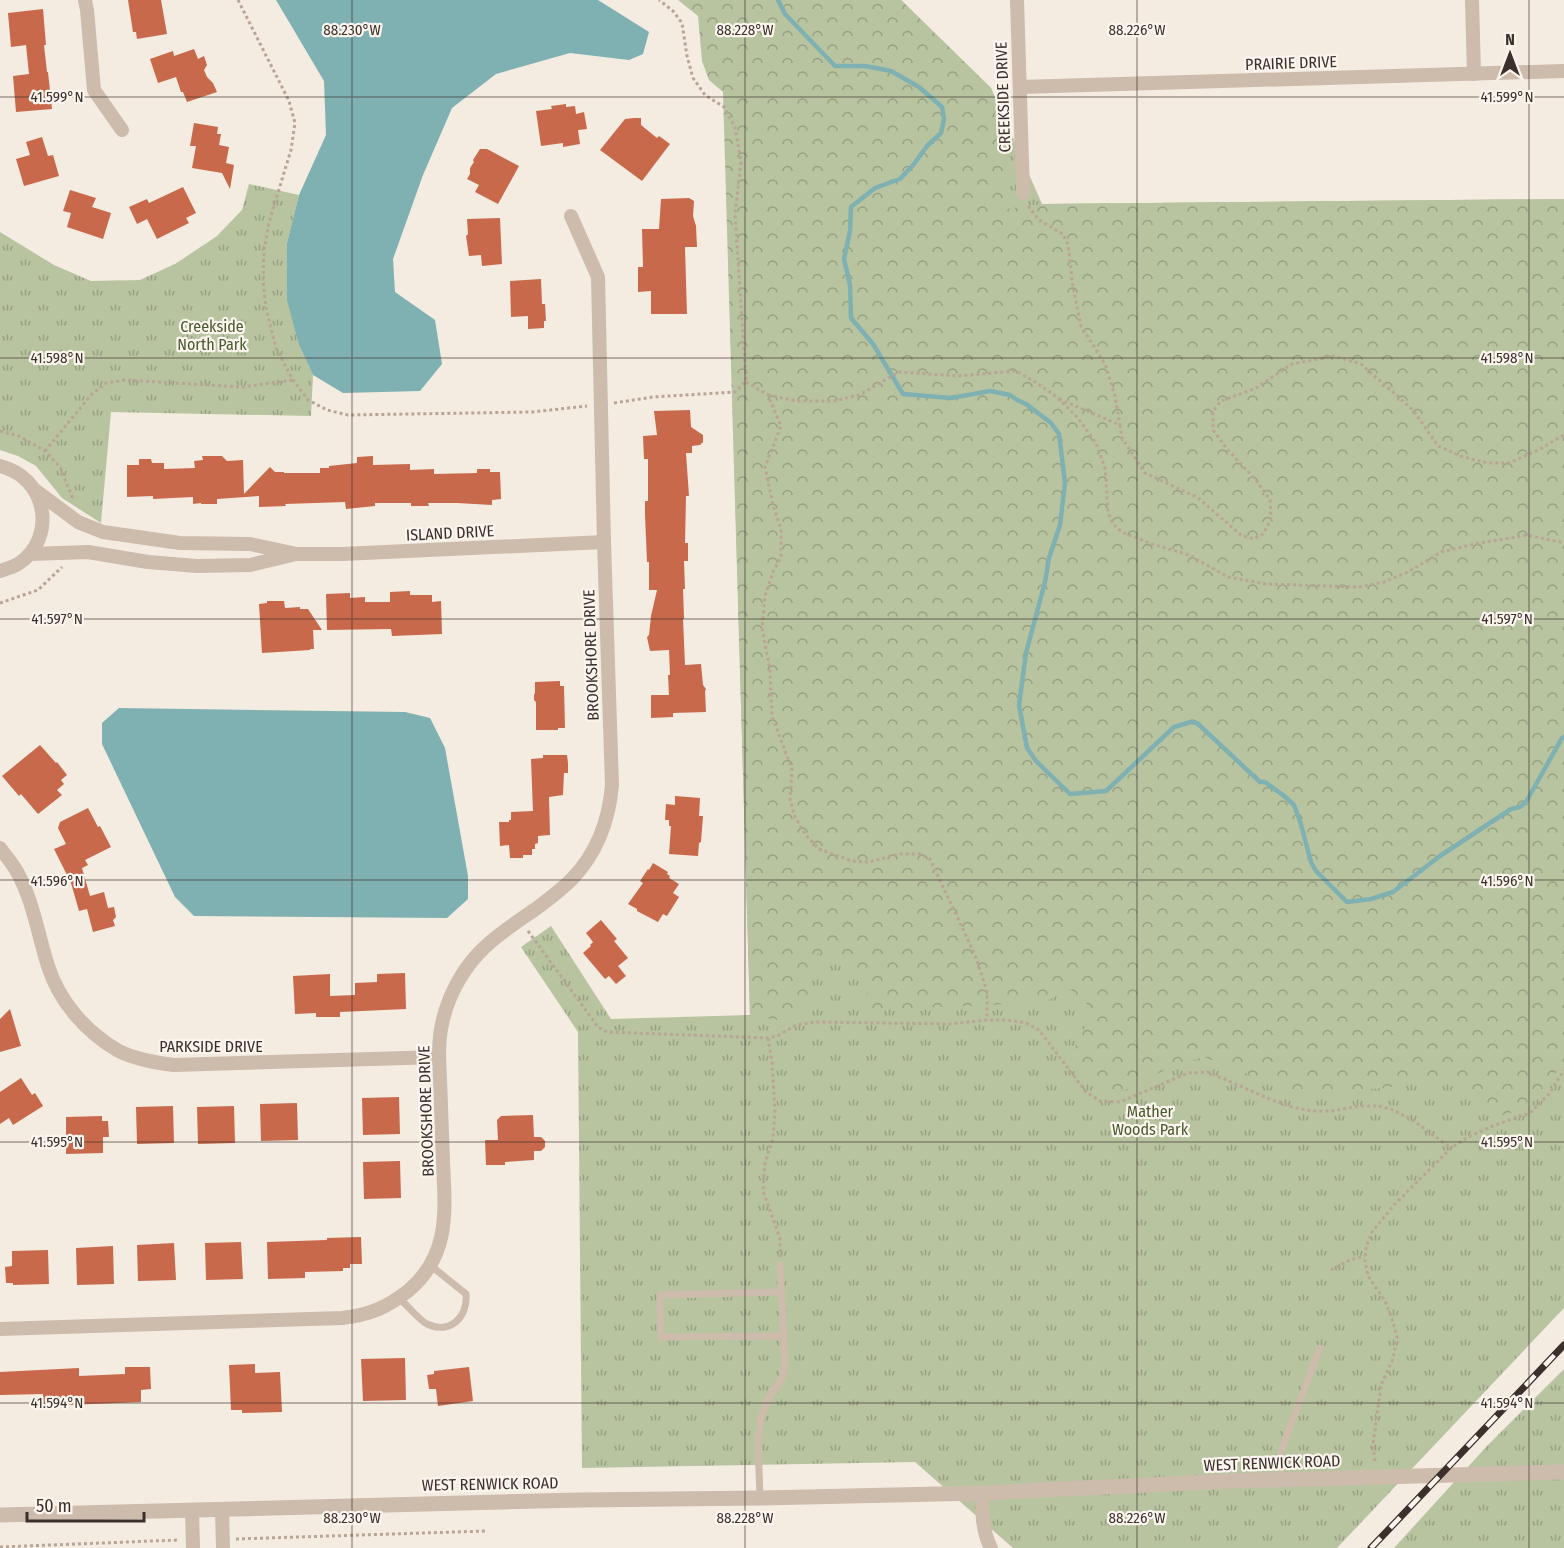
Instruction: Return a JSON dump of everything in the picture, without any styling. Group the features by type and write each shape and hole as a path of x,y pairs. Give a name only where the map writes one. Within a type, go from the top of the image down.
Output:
{"street":[{"path":"85,0 94,90 122,130"},
{"name":"CREEKSIDE DRIVE","path":"1017,0 1023,193"},
{"path":"1472,0 1474,74"},
{"name":"PRAIRIE DRIVE","path":"1020,87 1564,71"},
{"name":"BROOKSHORE DRIVE","path":"0,1329 342,1317 373,1312 399,1298 414,1285 429,1265 442,1236 445,1211 439,1057 440,1035 445,1012 465,970 485,946 562,889 573,878 599,840 609,811 612,785 598,278 570,216"},
{"name":"ISLAND DRIVE","path":"0,466 9,468 24,477 35,490 78,522 103,532 180,543 250,544 297,554 342,554 604,542"},
{"path":"0,571 17,565 30,554 39,539 43,522 42,506 35,490"},
{"name":"ISLAND DRIVE","path":"30,554 88,552 148,562 197,566 250,565 297,554"},
{"name":"PARKSIDE DRIVE","path":"0,848 17,871 34,912 49,968 66,1002 82,1024 118,1050 153,1062 174,1065 439,1057"},
{"name":"WEST RENWICK ROAD","path":"0,1515 580,1500 982,1493 1280,1480 1564,1472"},
{"path":"982,1493 983,1519 991,1548"},
{"path":"222,1509 223,1544"},
{"path":"192,1510 193,1544"}],"lane":[{"path":"399,1298 426,1324 441,1327 454,1324 463,1314 467,1303 466,1294 429,1265"},
{"path":"760,1498 758,1442 761,1416 769,1397 782,1378 785,1362 780,1265"},
{"path":"782,1292 660,1294 661,1337 783,1336"},
{"path":"1280,1480 1282,1448 1320,1348"}],"path":[{"path":"238,0 290,101 295,123 291,150 269,222 264,251 263,281 266,308 276,348 293,380 308,400 327,410 348,415 532,412 653,397 735,392 746,381 735,214 741,162 735,127 724,107 705,95 693,78 682,23 673,11 659,0"},
{"path":"1023,193 1024,202 1039,220 1063,234 1068,245 1081,326 1105,364 1115,396 1122,438 1145,473 1197,497 1241,535 1253,539 1263,534 1271,520 1270,500 1213,430 1213,411 1221,401 1256,388 1292,364 1334,356 1361,364 1413,410 1438,447 1463,457 1489,463 1509,463 1536,452 1564,435"},
{"path":"746,381 768,394 797,401 834,401 859,394 899,372 958,376 1016,371 1058,398 1078,418 1096,443 1105,468 1108,512 1113,524 1122,532 1189,555 1228,577 1266,584 1359,587 1384,582 1408,572 1442,552 1475,544 1527,535 1564,543"},
{"path":"45,451 91,395 106,383 124,380 242,387 293,380"},
{"path":"768,394 781,426 765,467 781,529 781,557 765,596 762,628 770,670 771,716 792,770 790,799 795,817 805,834 819,849 852,861 869,862 899,854 920,854 930,859 975,955 987,992 987,1020"},
{"path":"1058,398 1120,425"},
{"path":"0,431 20,435 45,451 60,467 74,503"},
{"path":"0,603 38,590 65,563"},
{"path":"526,927 598,1027 607,1032 768,1038 779,1035 796,1025 815,1022 950,1024 1007,1020 1026,1023 1039,1030 1086,1092 1100,1101 1120,1102 1188,1073 1208,1072 1292,1107 1321,1111 1360,1106 1391,1109 1411,1119 1451,1149"},
{"path":"768,1038 775,1111 773,1137 765,1163 763,1191 780,1238 780,1265"},
{"path":"1375,1461 1373,1444 1382,1385 1393,1359 1397,1337 1384,1300 1368,1276 1365,1256 1372,1232 1394,1205 1451,1149 1467,1137 1530,1113 1549,1094 1564,1070"},
{"path":"1331,1270 1350,1260 1365,1256"},
{"path":"223,1544 486,1531"},
{"path":"0,1547 193,1544"}],"green space":[{"name":"Mather Woods Park","path":"678,0 901,0 991,88 1003,148 1006,209 1042,204 1564,199 1564,1061 1541,1095 1523,1109 1499,1116 1455,1075 1386,1088 1307,1093 1265,1081 1204,1057 1171,1067 1128,1089 1108,1093 1081,1067 1075,1043 1092,1017 1086,1002 1071,990 1045,1001 1016,1004 864,1010 870,980 849,965 818,952 806,1011 787,1022 750,1015 723,92 709,80 702,61 698,16"},
{"name":"Mather Woods Park","path":"721,0 901,0 991,88 1042,204 1564,199 1564,1308 1337,1548 1013,1548 915,1462 582,1468 578,1032 521,947 551,926 611,1019 750,1015"},
{"name":"Creekside North Park","path":"249,184 299,195 287,243 299,345 313,375 311,416 111,412 101,523 62,498 36,466 18,456 0,450 0,232 54,265 91,281 140,280 175,264 217,236 242,210"},
{"path":"1564,1369 1564,1548 1394,1548 1487,1446"}],"water":[{"path":"276,0 598,0 649,32 643,54 629,60 570,53 496,74 452,108 423,175 393,259 395,292 435,320 442,364 420,391 343,393 313,375 299,345 287,300 287,243 299,195 326,135 324,81"},
{"path":"119,708 405,712 430,718 445,748 468,876 468,899 447,918 194,916 175,897 102,744 102,723"}],"building":[{"path":"128,0 161,0 167,34 137,39 136,32 133,32"},
{"path":"43,9 46,45 44,45 52,109 16,112 13,76 29,74 26,45 11,47 8,13"},
{"path":"194,49 198,59 204,56 207,65 204,70 217,92 187,102 176,77 158,83 150,59 173,51 174,56"},
{"path":"566,104 566,107 575,106 576,114 584,112 587,129 578,130 580,144 563,147 563,143 541,146 536,111"},
{"path":"641,118 641,125 657,138 659,136 670,144 642,181 600,150 625,119"},
{"path":"194,123 218,127 217,134 221,134 219,145 229,147 226,163 234,165 230,189 222,173 192,168 196,146 190,146"},
{"path":"42,137 48,156 53,155 59,176 24,186 16,159 30,155 26,142"},
{"path":"480,149 487,149 519,166 498,204 475,192 479,185 467,179 473,160"},
{"path":"183,187 196,213 186,218 189,223 157,239 147,219 137,224 129,207 147,199 149,203"},
{"path":"70,190 96,198 92,207 111,213 103,239 67,227 71,213 63,211"},
{"path":"689,198 694,201 693,216 697,247 685,247 687,314 651,314 651,291 638,292 638,267 643,267 642,229 659,229 661,199"},
{"path":"500,218 502,264 482,266 481,255 469,256 466,236 468,234 467,219"},
{"path":"541,279 542,304 545,304 546,321 544,321 544,328 528,329 528,316 511,317 510,281"},
{"path":"690,410 691,427 703,435 703,442 692,446 692,453 686,453 689,496 686,496 685,543 688,543 688,561 684,561 685,589 683,589 685,665 701,664 703,685 706,689 706,712 673,713 673,717 651,718 651,695 669,695 668,675 670,675 669,650 650,651 647,637 657,590 649,590 645,515 645,501 648,501 648,459 644,459 643,436 657,435 654,411"},
{"path":"202,456 222,456 227,461 243,460 244,494 270,467 275,472 320,473 320,468 357,463 357,457 373,456 373,465 410,464 410,470 434,469 434,474 477,473 477,469 500,472 501,499 492,500 492,505 428,503 429,506 411,506 411,503 375,503 375,506 346,509 345,502 259,507 259,496 217,499 217,504 193,504 193,497 153,499 153,496 127,497 127,465 139,465 139,459 151,459 152,463 164,463 164,469 195,468 194,461 203,460"},
{"path":"410,591 410,595 432,595 432,602 441,601 442,634 392,636 391,629 327,630 326,594 350,593 350,598 365,597 365,602 390,602 390,592"},
{"path":"267,601 284,601 285,608 308,609 322,630 313,630 314,649 262,653 259,604 267,603"},
{"path":"560,681 560,686 564,686 565,728 536,730 535,682"},
{"path":"40,745 67,775 61,780 64,784 57,790 62,795 38,814 2,776"},
{"path":"543,755 567,755 568,773 564,773 563,795 549,797 550,835 538,836 538,843 535,844 535,849 532,849 532,855 510,858 509,845 500,846 499,822 509,822 511,812 533,811 531,759 543,758"},
{"path":"675,796 700,798 699,816 703,816 698,856 669,854 671,826 669,826 669,820 665,820 666,804 675,805"},
{"path":"88,808 111,847 85,860 88,865 82,868 90,896 104,892 108,908 114,907 116,917 113,920 115,926 93,932 87,909 79,911 71,883 54,849 66,844 58,828 60,822"},
{"path":"653,863 668,872 669,878 679,884 673,893 679,897 667,916 663,914 658,922 628,904 643,883 640,881"},
{"path":"601,920 617,939 614,941 628,958 618,966 626,976 616,984 609,976 605,979 583,953 593,942 586,933"},
{"path":"405,973 406,1009 340,1012 340,1017 316,1017 316,1013 295,1014 293,976 330,974 330,996 355,995 355,983 377,982 377,974"},
{"path":"10,1009 21,1046 0,1052 0,1019"},
{"path":"21,1078 32,1095 35,1093 43,1106 13,1125 9,1118 0,1124 0,1092"},
{"path":"399,1097 400,1134 363,1135 362,1098"},
{"path":"297,1103 298,1140 261,1141 260,1104"},
{"path":"173,1106 174,1143 137,1144 136,1107"},
{"path":"234,1106 235,1143 198,1144 197,1107"},
{"path":"533,1115 534,1137 541,1137 545,1141 545,1147 541,1151 534,1151 534,1160 505,1162 505,1165 486,1165 485,1140 498,1140 497,1120 501,1116"},
{"path":"102,1116 102,1121 108,1121 109,1137 103,1137 103,1153 66,1154 66,1117"},
{"path":"400,1161 401,1198 364,1199 363,1162"},
{"path":"361,1237 362,1264 350,1264 350,1268 343,1268 343,1271 305,1272 305,1278 268,1279 267,1242"},
{"path":"241,1242 243,1279 206,1280 205,1243"},
{"path":"174,1243 176,1280 138,1281 137,1245"},
{"path":"113,1246 114,1284 77,1285 76,1248"},
{"path":"48,1250 49,1284 13,1285 13,1283 6,1283 5,1267 12,1266 12,1251"},
{"path":"405,1358 406,1400 363,1401 361,1359"},
{"path":"255,1364 255,1373 280,1372 282,1412 242,1413 242,1410 231,1410 229,1365"},
{"path":"125,1367 150,1367 151,1389 141,1390 141,1402 43,1406 43,1394 0,1395 0,1372 79,1368 79,1376 125,1374"},
{"path":"469,1367 473,1401 438,1406 436,1389 429,1389 427,1375 434,1374 434,1371"}],"waterway":[{"path":"778,0 785,14 835,66 865,66 891,71 919,87 942,107 944,119 941,133 927,146 914,164 900,179 875,188 851,207 850,231 844,259 850,285 851,318 873,344 903,394 951,398 990,391 1010,395 1051,423 1059,434 1065,483 1060,525 1049,558 1026,653 1019,705 1027,748 1036,761 1070,794 1106,791 1174,727 1191,722 1197,723 1260,782 1265,782 1294,805 1311,862 1316,871 1347,902 1371,899 1393,892 1440,856 1511,809 1520,807 1526,802 1564,737"}],"railway":[{"path":"1371,1548 1564,1345"}]}
